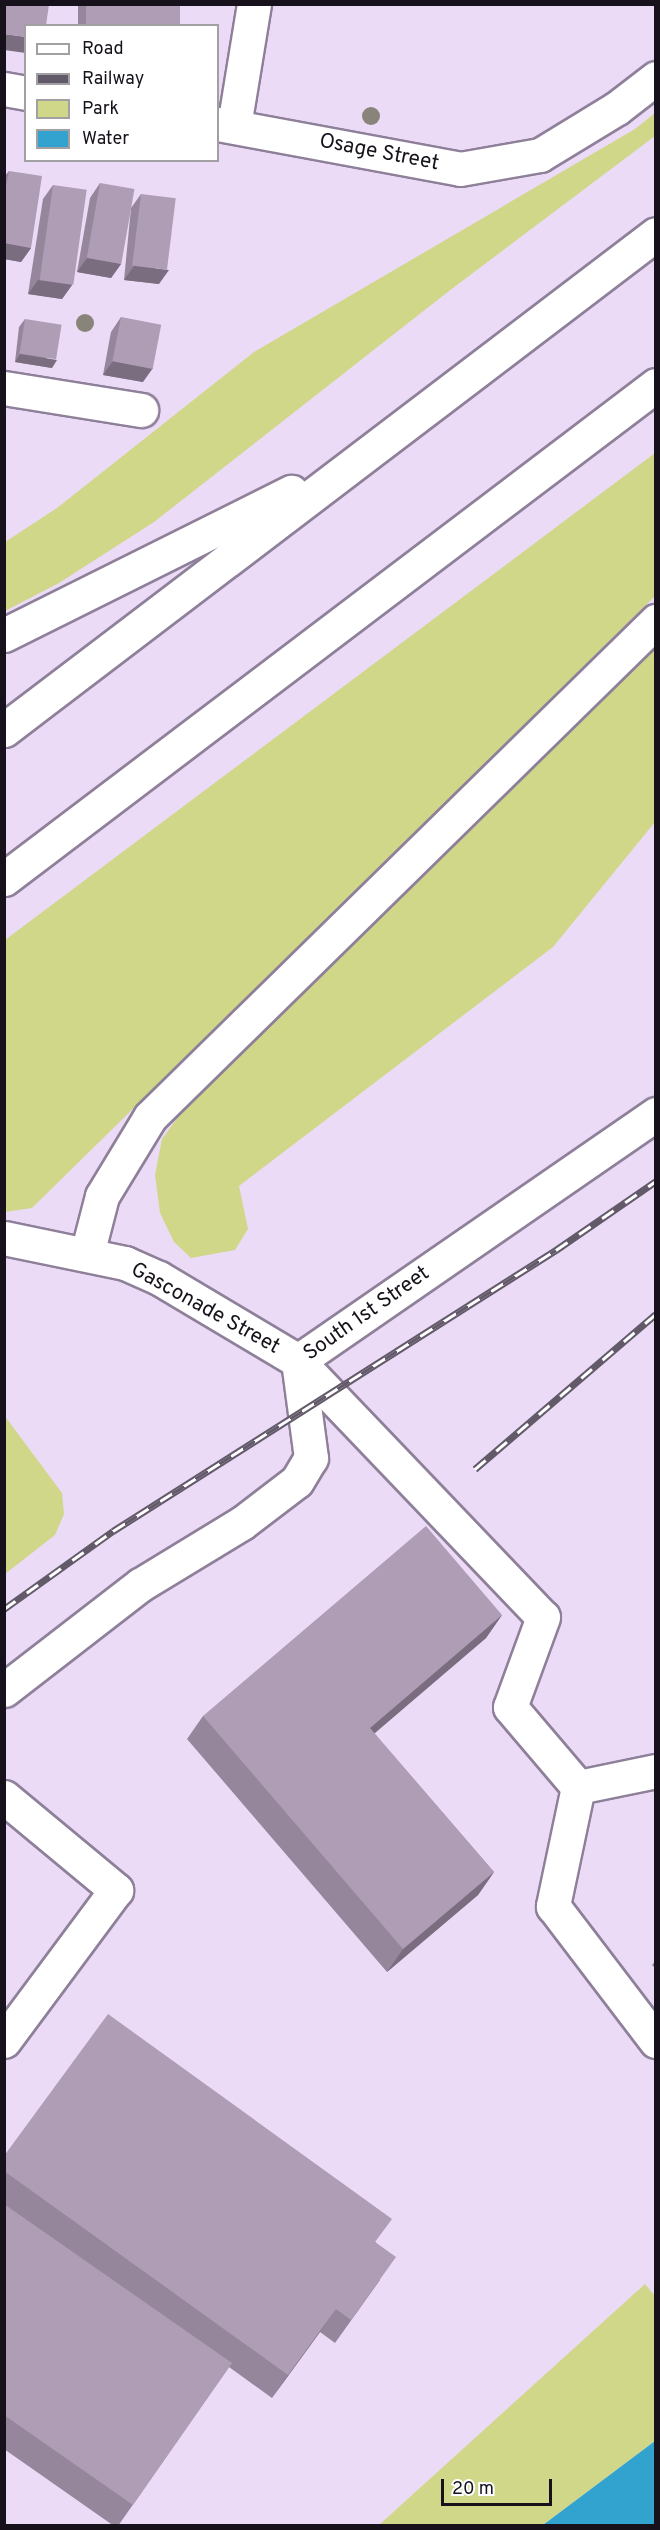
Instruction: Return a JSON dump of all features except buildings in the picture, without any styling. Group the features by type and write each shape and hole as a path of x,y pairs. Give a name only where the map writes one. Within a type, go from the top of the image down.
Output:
{"main road":[{"path":"226,125 254,4"},
{"name":"Osage Street","path":"226,125 460,168 540,155 617,108 656,78"},
{"path":"4,89 24,93"},
{"path":"4,729 656,234"},
{"path":"4,879 656,385"},
{"path":"4,388 141,410"},
{"path":"4,635 360,458"},
{"path":"87,1254 102,1196 150,1117 656,621"},
{"name":"South 1st Street","path":"4,1690 140,1585 242,1523 297,1481 311,1458 298,1361 656,1114"},
{"name":"Gasconade Street","path":"4,1238 125,1263 159,1278 298,1361 543,1617 510,1707 578,1787"},
{"path":"656,1771 578,1787 553,1906 656,2041"},
{"path":"4,1797 116,1890 4,2041"}],"green space":[{"path":"655,113 655,136 449,291 154,522 59,583 5,611 5,542 57,508 254,352 635,129"},
{"path":"655,453 655,596 32,1208 5,1212 5,940"},
{"path":"655,644 655,822 553,947 239,1186 248,1229 235,1250 191,1258 174,1242 160,1213 155,1175 162,1139 189,1102 233,1054"},
{"path":"4,1415 62,1493 64,1514 55,1535 5,1574"},
{"path":"645,2284 655,2296 655,2441 543,2525 379,2525"}],"water":[{"path":"655,2441 655,2525 543,2525"}],"railway":[{"path":"4,1609 113,1531 556,1250 656,1181"},
{"path":"475,1469 656,1314"}]}
